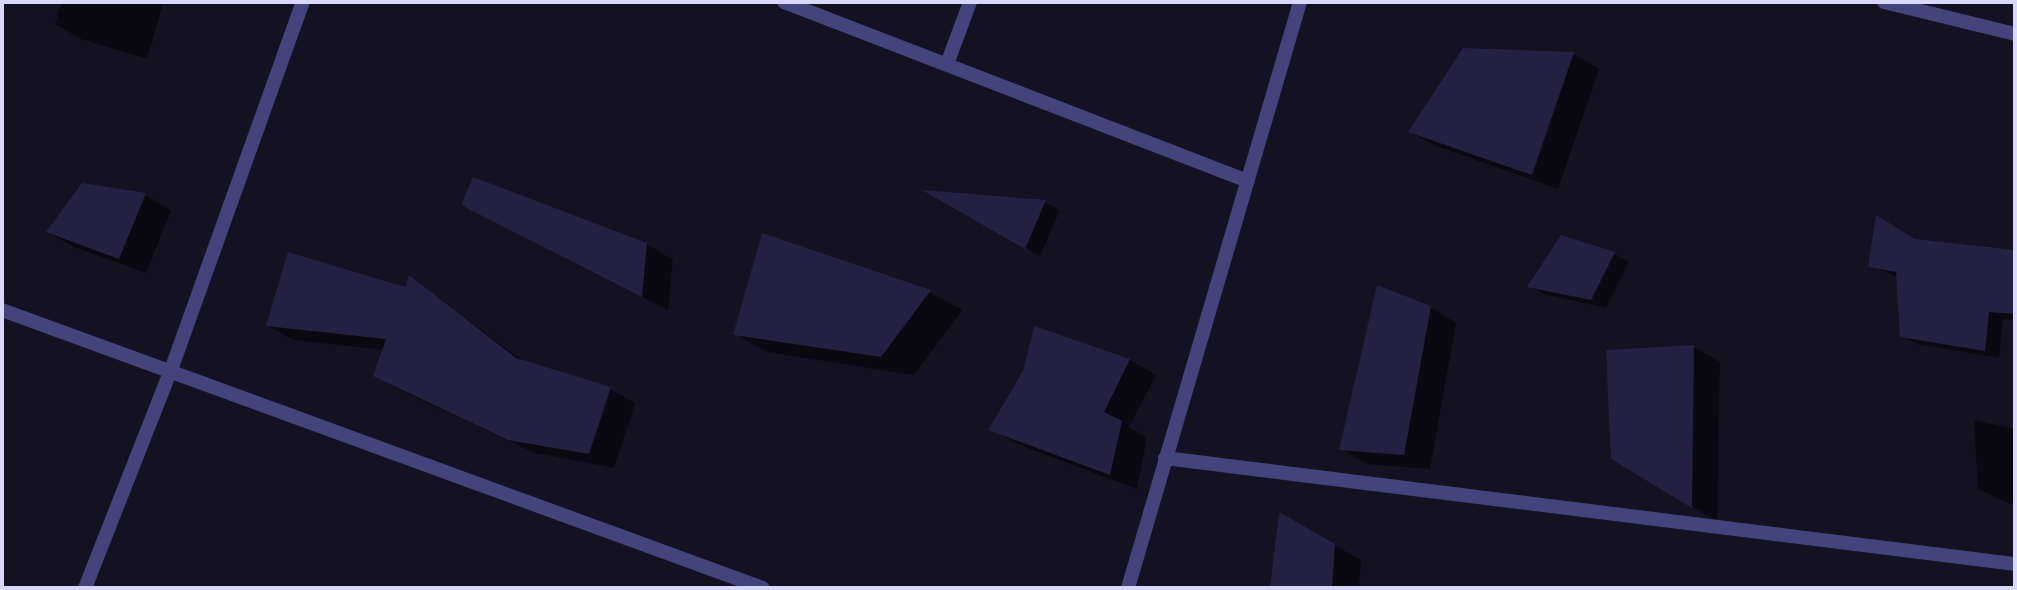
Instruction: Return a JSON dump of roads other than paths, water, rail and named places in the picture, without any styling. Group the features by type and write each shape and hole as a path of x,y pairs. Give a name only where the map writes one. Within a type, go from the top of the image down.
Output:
{"street":[{"path":"85,588 171,370 303,2"},
{"path":"784,2 1248,181"},
{"path":"947,64 970,2"},
{"path":"1128,588 1300,2"},
{"path":"1884,2 2015,34"},
{"path":"2,310 763,588"},
{"path":"1165,458 2015,564"}]}
